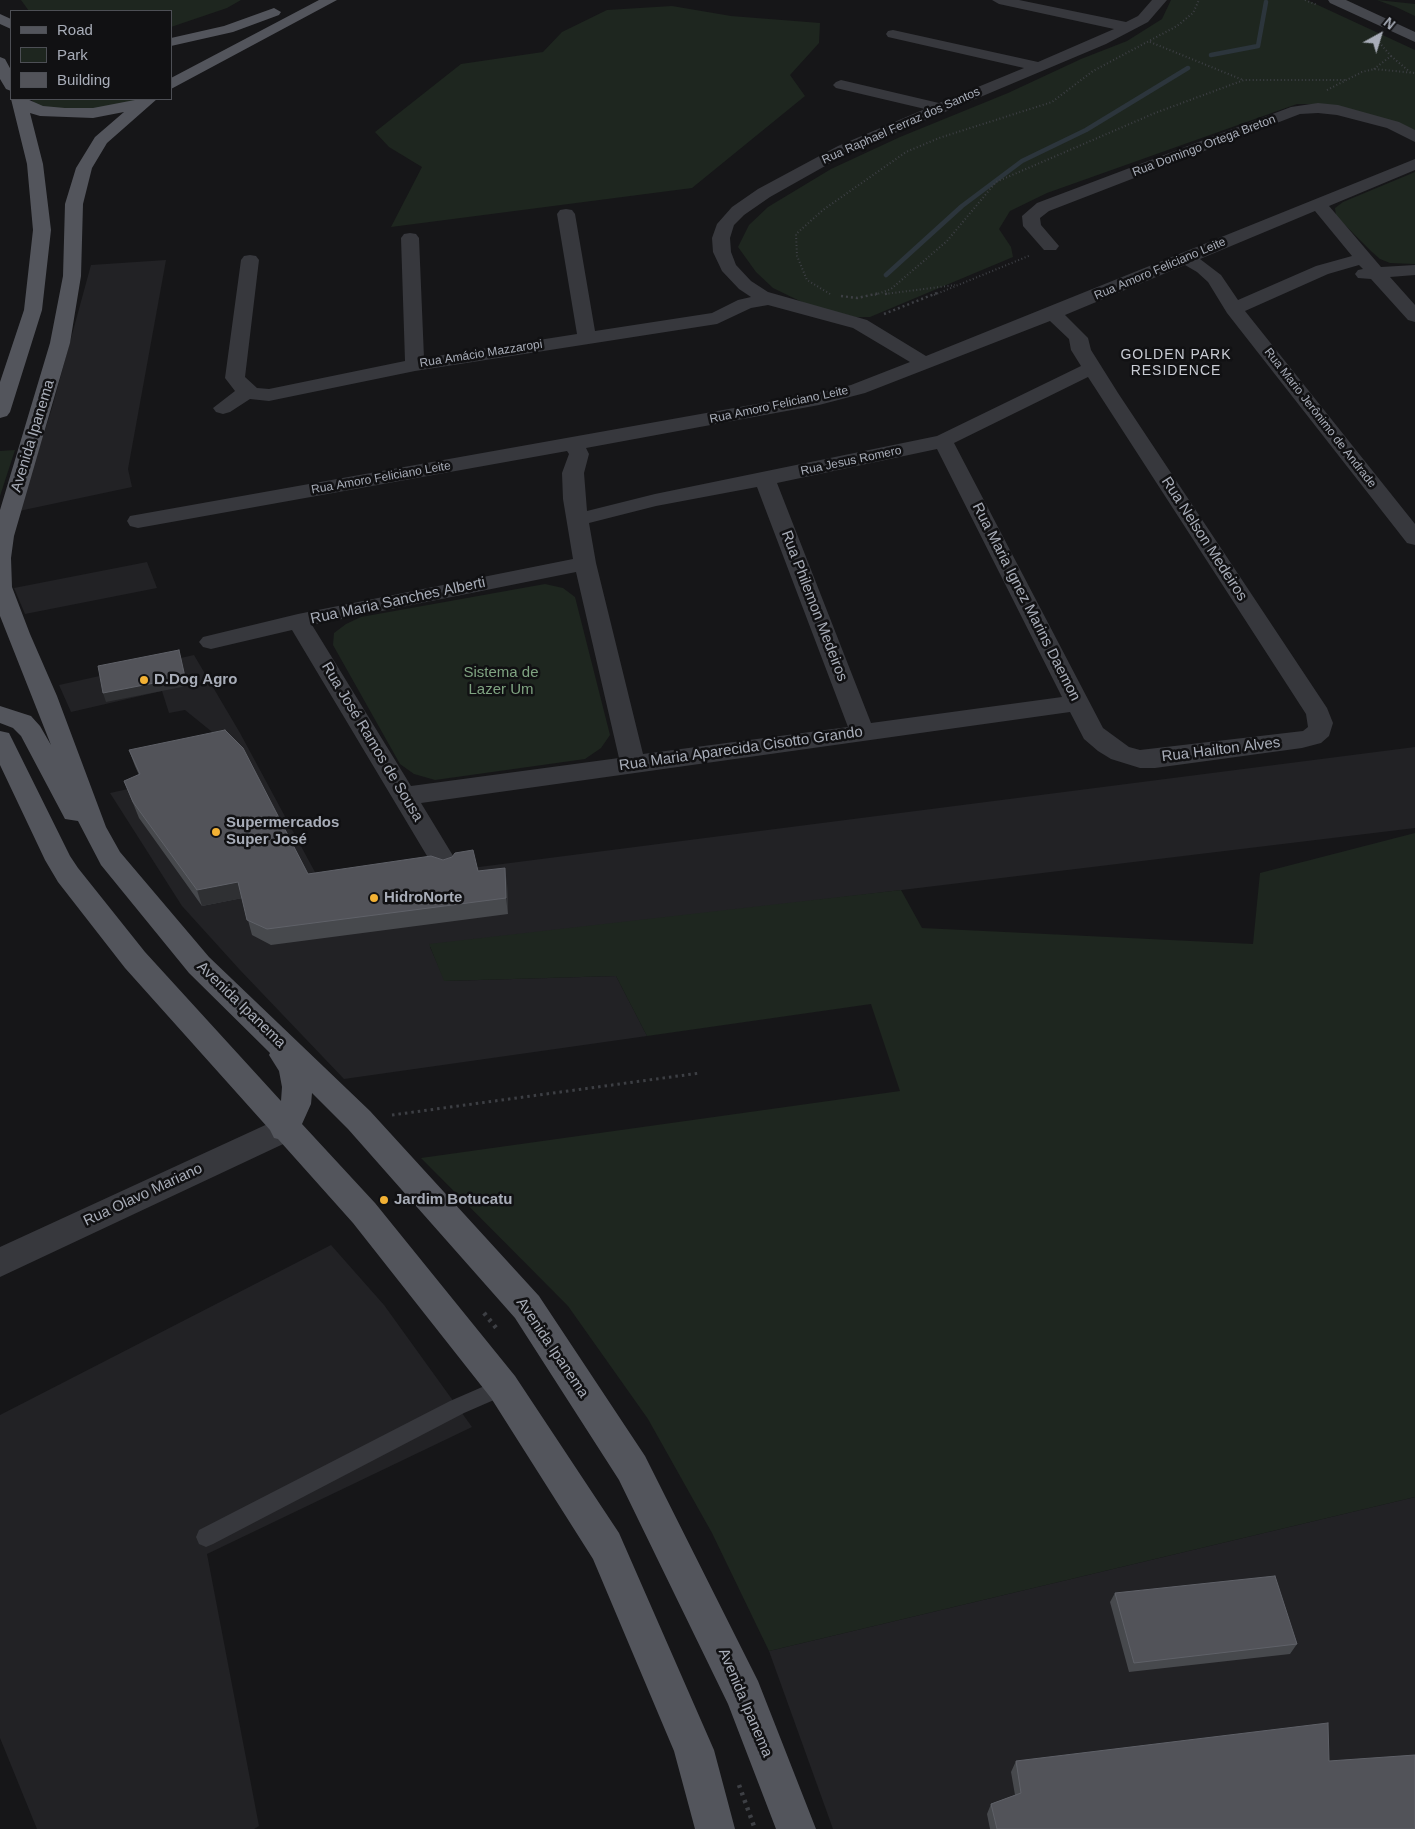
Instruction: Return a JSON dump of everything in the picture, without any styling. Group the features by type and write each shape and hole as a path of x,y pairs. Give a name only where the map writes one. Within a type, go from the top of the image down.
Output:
{"main road":[{"path":"172,42 228,29 300,0"},
{"path":"177,74 330,0"},
{"path":"1335,0 1415,38"},
{"path":"1365,0 1392,11"},
{"path":"0,62 10,83"},
{"path":"0,412 33,310 42,230 35,164 18,100"},
{"name":"Avenida Ipanema","path":"22,100 40,111 65,113 93,113 145,101"},
{"name":"Avenida Ipanema","path":"145,101 102,140 84,168 74,204 72,276 60,343 6,526 0,558 1,587 48,705 93,827 110,858 169,932 199,965 359,1120 527,1307 632,1468 744,1695 796,1829"},
{"path":"0,714 22,722 31,732 71,811 93,827"},
{"path":"0,739 68,876 136,960 285,1128 364,1213 503,1387 606,1546 694,1750 715,1829"},
{"path":"272,1034 292,1068 298,1087 296,1104 285,1128"}],"street":[{"path":"998,0 1127,27"},
{"name":"Rua Raphael Ferraz dos Santos","path":"925,363 860,324 756,295 728,267 722,252 721,238 726,224 738,212 764,193 844,149 1101,42 1143,19 1160,0"},
{"path":"893,34 1040,67"},
{"path":"841,86 939,108"},
{"name":"Rua Domingo Ortega Breton","path":"1050,246 1032,226 1031,216 1043,206 1297,110 1318,108 1371,118 1393,125 1415,137"},
{"name":"Rua Amoro Feliciano Leite","path":"138,520 545,450 819,399 858,389 1051,314 1415,164"},
{"path":"1318,204 1415,316"},
{"path":"566,214 587,338"},
{"path":"1289,216 1329,232 1361,255"},
{"path":"410,238 415,365"},
{"path":"1229,303 1305,279 1322,270 1361,255"},
{"name":"Rua Mario Jerônimo de Andrade","path":"1186,259 1203,268 1215,279 1229,303 1415,538"},
{"path":"223,408 247,392 235,378 250,260"},
{"name":"Rua Mario Jerônimo de Andrade","path":"1162,268 1195,280 1229,303"},
{"path":"1305,279 1415,270"},
{"name":"Rua Amácio Mazzaropi","path":"716,318 756,295"},
{"name":"Rua Amácio Mazzaropi","path":"247,392 269,395 415,365 716,318 741,316 790,306"},
{"name":"Rua Nelson Medeiros","path":"1051,314 1070,328 1078,338 1087,359 1108,393 1318,714 1321,723 1320,730"},
{"name":"Rua Nelson Medeiros","path":"1027,323 1064,340 1087,359"},
{"name":"Rua Jesus Romero","path":"576,510 655,500 766,479 943,441 1038,394 1087,359"},
{"name":"Rua Jesus Romero","path":"1038,394 1108,393"},
{"name":"Rua Maria Ignez Marins Daemon","path":"943,441 1093,733 1120,753"},
{"path":"574,444 579,454 573,473 576,510 585,563 633,764"},
{"path":"545,450 548,458 573,473"},
{"name":"Rua Philemon Medeiros","path":"766,479 862,732"},
{"name":"Rua Maria Sanches Alberti","path":"211,642 298,621 585,563"},
{"name":"Rua José Ramos de Sousa","path":"298,621 445,864"},
{"name":"Rua Maria Aparecida Cisotto Grando","path":"404,796 1079,703"},
{"name":"Rua Hailton Alves","path":"1120,753 1140,759 1164,758 1302,740 1312,737 1320,730"},
{"name":"Rua Olavo Mariano","path":"0,1263 285,1128"}],"lane":[{"path":"206,1537 457,1407 503,1387"}],"path":[{"path":"962,284 857,298 834,296 807,280 797,256 796,234 823,210 906,152 939,138 1052,102 1093,71 1177,26 1194,13 1199,0"},
{"path":"1149,42 1244,80"},
{"path":"1391,56 1410,72"},
{"path":"1318,108 1316,99 1322,92 1345,80 1374,69 1415,73"},
{"path":"879,294 891,290 947,241 984,194 996,182 1155,113 1244,80 1345,80"},
{"path":"860,324 1011,265 1050,246"},
{"path":"359,1120 700,1073"}],"shaded area":[{"path":"166,260 128,469 132,487 19,511 52,408 91,265"},
{"path":"147,562 157,588 25,614 14,588"},
{"path":"194,655 240,733 323,887 1415,747 1415,828 430,947 445,981 616,976 647,1036 344,1079 182,906 110,793 155,783 222,740 185,710 169,713 162,691 71,712 59,685"},
{"path":"331,1245 384,1305 472,1427 207,1554 259,1826 254,1829 37,1829 0,1738 0,1415"},
{"path":"1415,1497 1415,1829 833,1829 769,1651"}],"green space":[{"path":"21,0 241,0 227,8 172,27 172,10 28,10"},
{"path":"1171,0 1307,0 1415,50 1415,130 1324,104 1297,104 1047,193 1010,211 999,229 1011,247 1013,257 870,317 855,317 808,305 773,288 756,272 738,247 749,225 768,207 831,169 900,137 1008,93 1081,59 1127,41 1162,19"},
{"path":"1377,0 1415,4 1415,16 1396,7"},
{"path":"672,6 731,16 820,23 819,43 790,75 805,96 692,188 391,227 422,167 389,147 375,132 461,64 543,52 562,32 607,10"},
{"path":"32,100 135,100 126,105 85,110 48,109 36,105"},
{"path":"1415,172 1415,264 1390,263 1380,259 1336,216 1335,208 1343,202"},
{"path":"15,450 0,496 0,451"},
{"name":"Sistema de Lazer Um","path":"545,584 563,588 575,597 610,735 601,748 585,759 435,780 414,774 400,764 333,645 334,633 346,624 361,617"},
{"path":"1415,833 1415,1497 769,1651 712,1533 648,1419 568,1306 421,1158 900,1091 871,1004 647,1036 616,976 444,981 429,944 901,890 922,928 1253,944 1260,873"}],"building":[{"name":"D.Dog Agro","path":"179,650 185,677 103,693 98,666"},
{"path":"225,730 243,748 308,874 431,856 443,860 452,857 455,853 473,850 478,871 505,868 506,898 267,929 247,920 238,882 197,890 133,802 124,781 140,774 129,750"},
{"path":"1275,1576 1297,1644 1134,1663 1115,1593"},
{"path":"1328,1723 1329,1761 1415,1755 1415,1829 997,1829 991,1804 1021,1793 1016,1761"}],"waterway":[{"path":"1211,55 1258,46 1266,2"},
{"path":"886,275 962,206 1022,161 1086,130 1188,68"}],"place":[{"name":"D.Dog Agro","path":"144,680"},
{"name":"Supermercados Super José","path":"216,832"},
{"name":"HidroNorte","path":"374,898"},
{"name":"Jardim Botucatu","path":"384,1200"}],"district":[{"name":"GOLDEN PARK RESIDENCE","path":"1176,364"}]}
